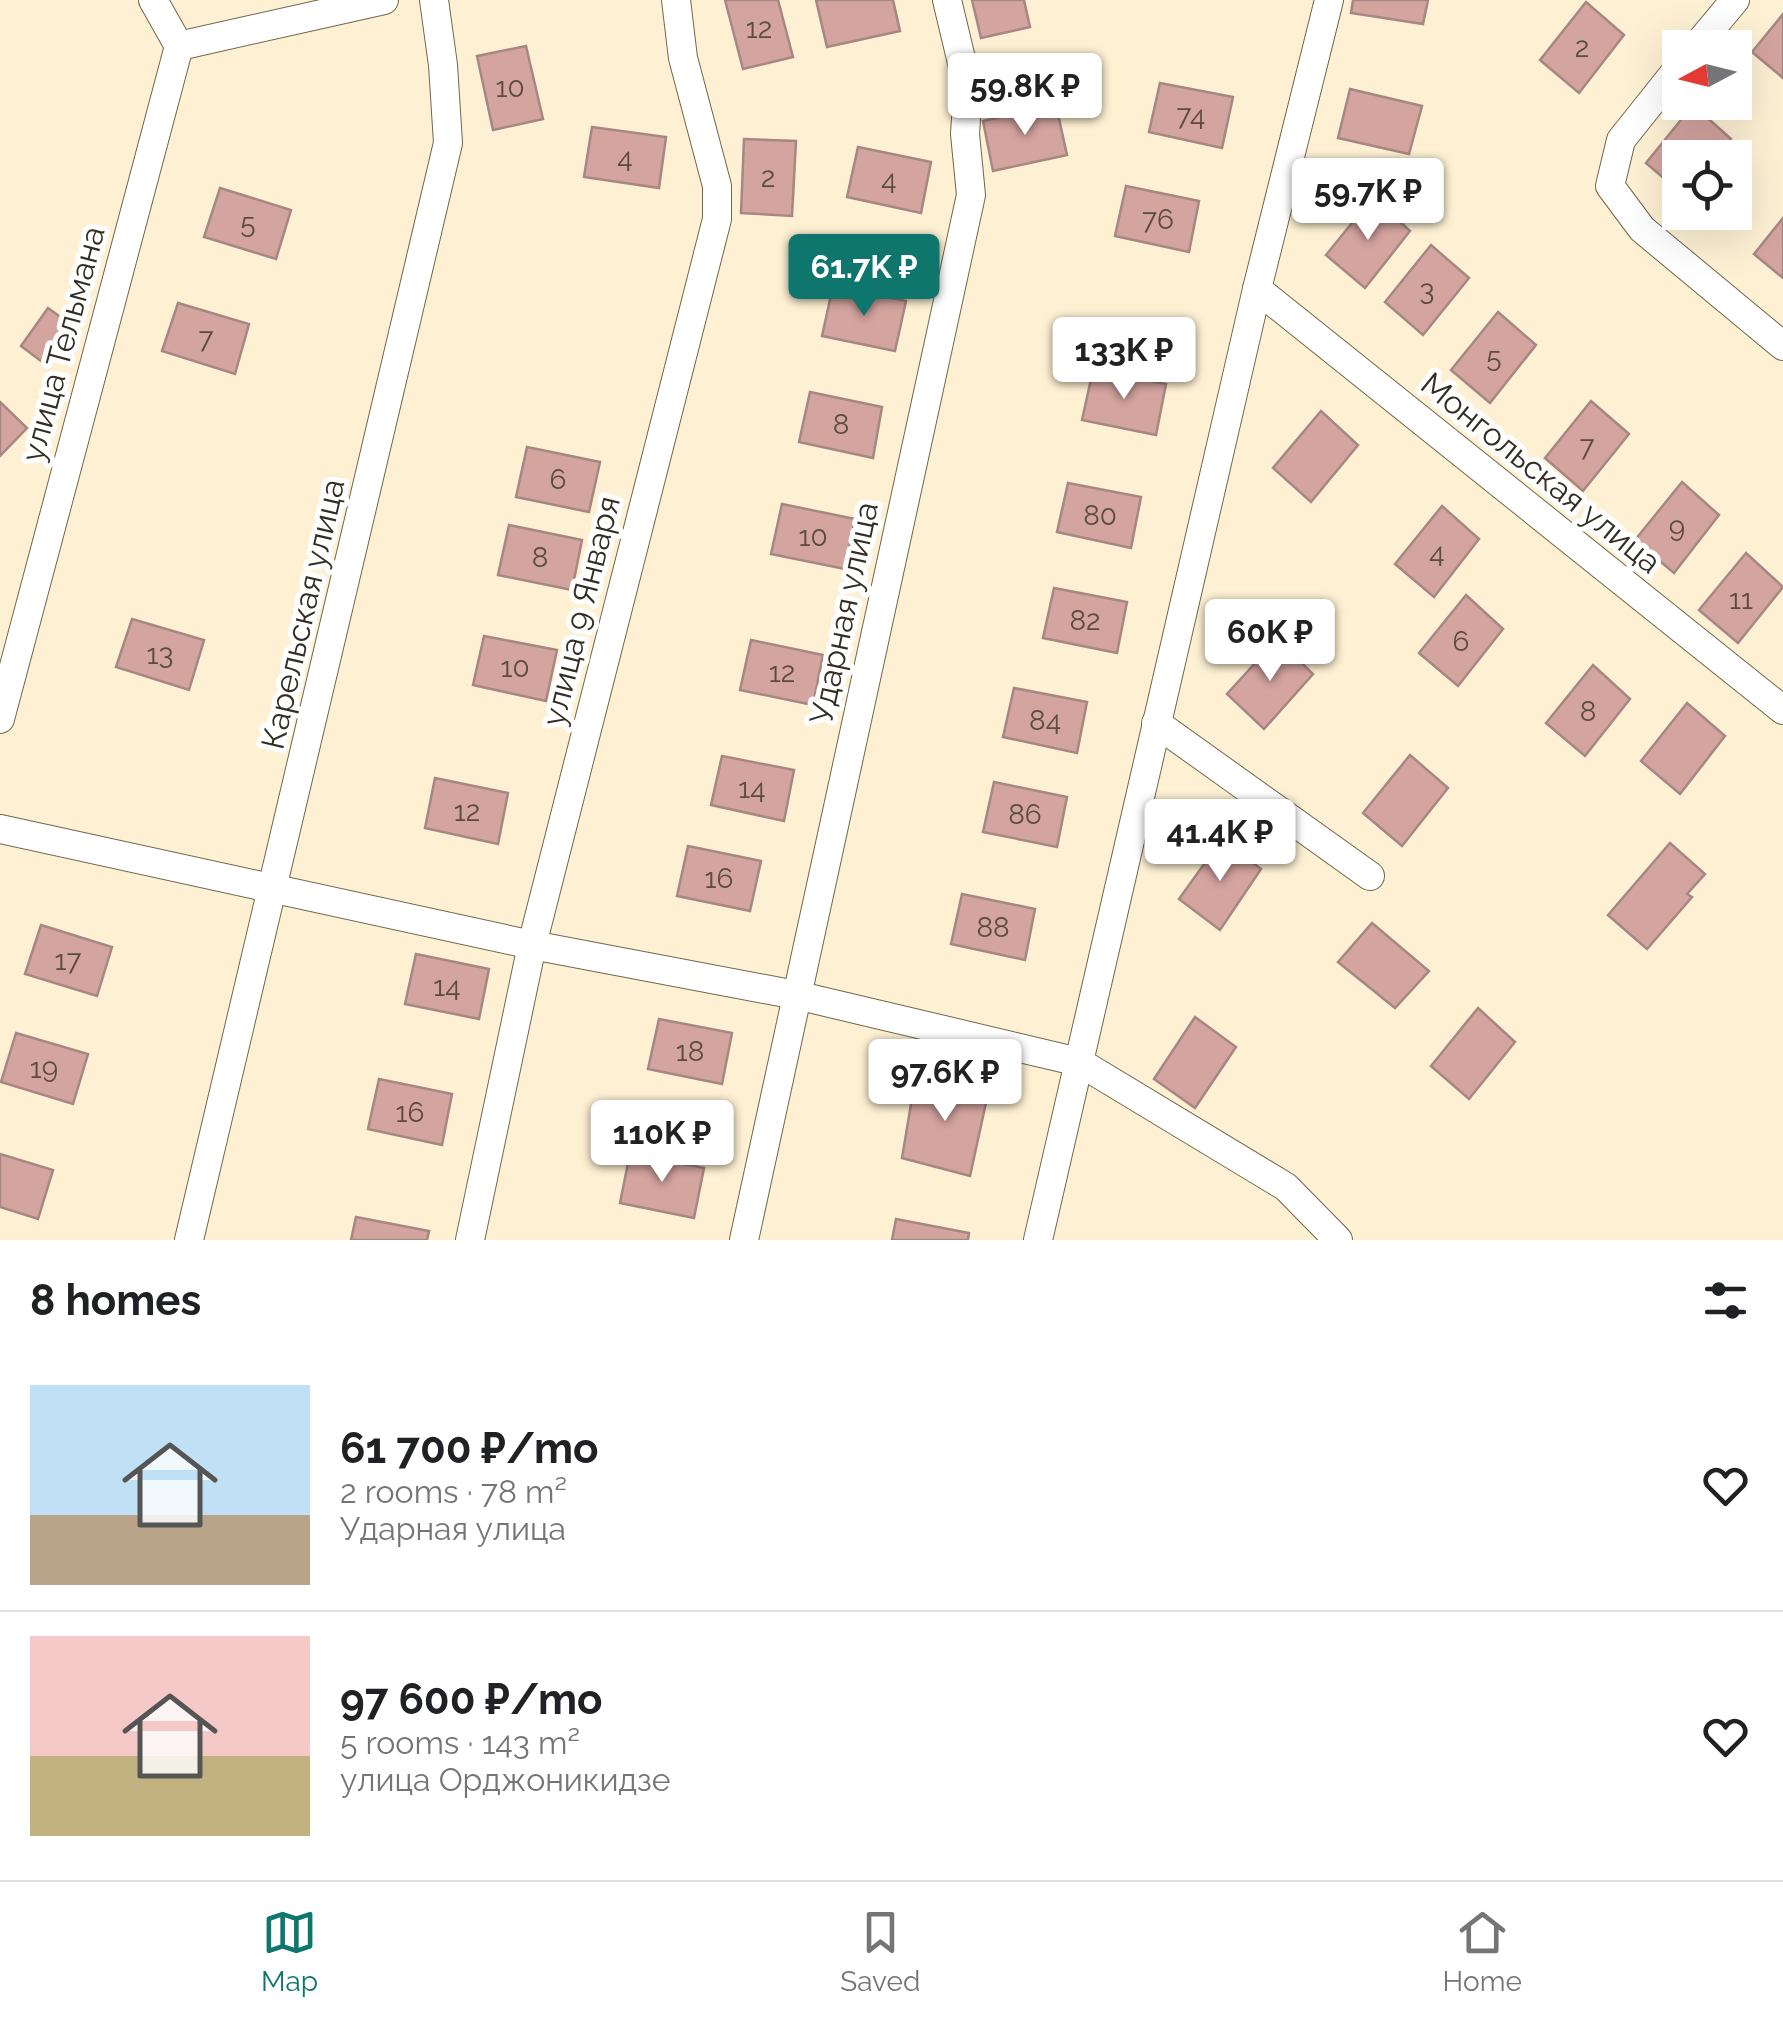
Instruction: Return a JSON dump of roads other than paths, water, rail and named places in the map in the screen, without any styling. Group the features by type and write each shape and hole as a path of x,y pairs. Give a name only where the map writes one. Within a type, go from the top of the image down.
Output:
{"street":[{"path":"153,0 179,46 384,0"},
{"name":"Карельская улица","path":"190,1240 448,143 434,0"},
{"name":"улица 9 Января","path":"470,1240 532,945 717,219 717,186 683,58 676,0"},
{"name":"Ударная улица","path":"744,1240 970,196 965,134 968,88 947,0"},
{"path":"1038,1240 1257,289 1329,0"},
{"path":"1709,30 1734,0"},
{"name":"улица Тельмана","path":"0,719 179,46"},
{"path":"1662,89 1621,140 1610,186 1642,229 1783,346"},
{"name":"Монгольская улица","path":"1257,289 1783,710"},
{"path":"1156,723 1370,876"},
{"path":"0,829 532,945 796,995 1079,1062 1286,1188 1338,1240"}]}
